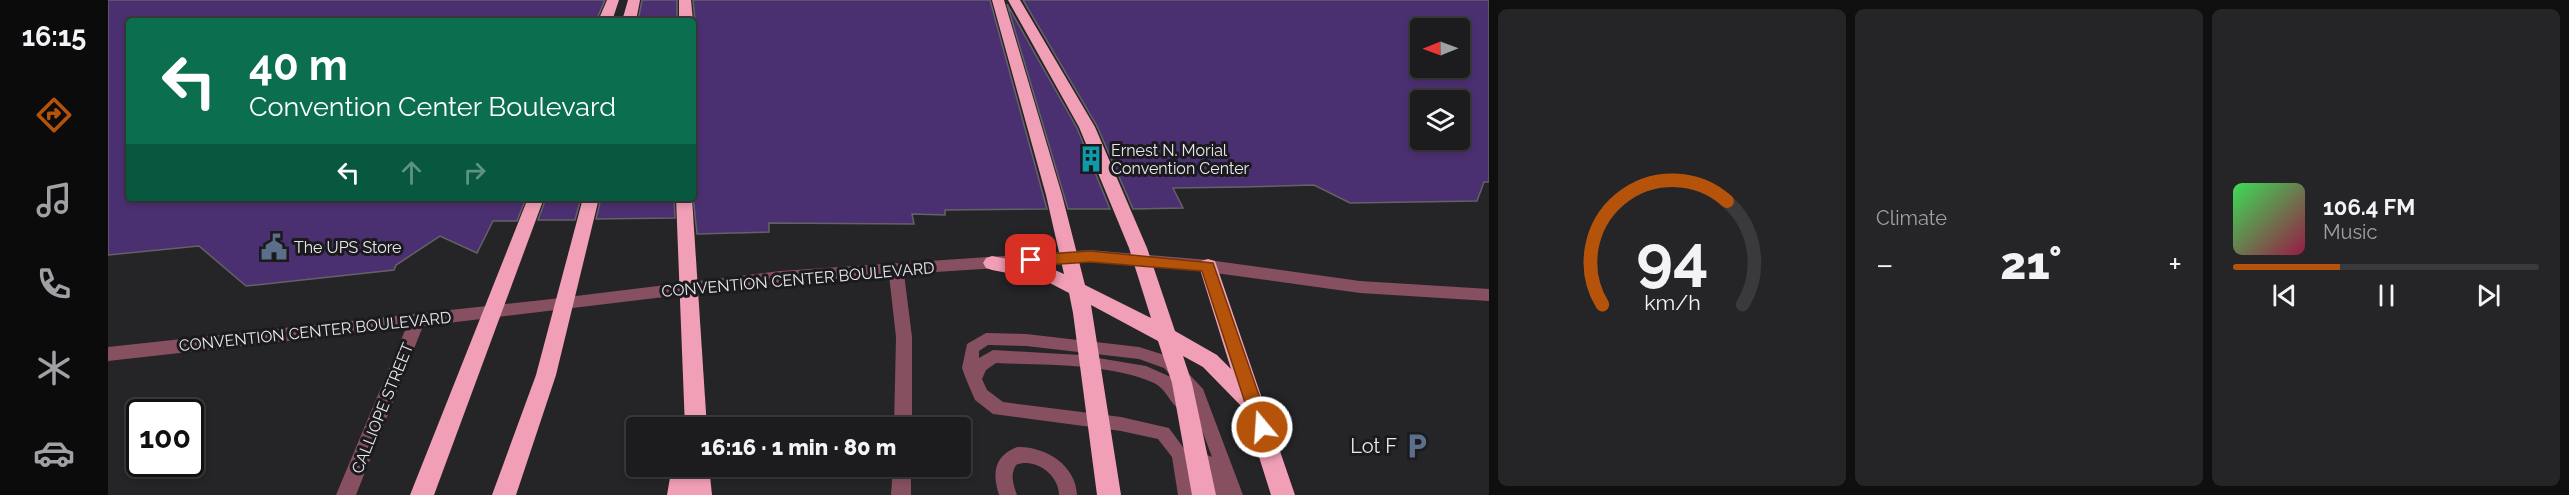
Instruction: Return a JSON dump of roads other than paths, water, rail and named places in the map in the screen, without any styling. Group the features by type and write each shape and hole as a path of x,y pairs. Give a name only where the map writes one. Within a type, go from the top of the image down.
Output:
{"highway":[{"path":"606,18 613,0"},
{"path":"630,18 634,0"},
{"path":"686,0 686,18"},
{"path":"998,0 1036,129 1083,313 1109,495"},
{"path":"1014,0 1087,127 1138,248 1182,383 1204,495"},
{"path":"422,495 535,201"},
{"path":"504,495 546,375 590,201"},
{"path":"684,201 695,417"},
{"path":"992,263 1048,274 1145,323 1210,361 1254,405"},
{"path":"1208,266 1283,495"},
{"path":"689,417 693,388"},
{"path":"679,495 681,477"},
{"path":"699,477 700,495"}],"street":[{"name":"CONVENTION CENTER BOULEVARD","path":"108,354 780,277 1090,256 1208,266 1360,287 1489,295"},
{"path":"896,268 904,337 903,417"},
{"name":"CALLIOPE STREET","path":"346,495 417,320"},
{"path":"901,495 902,477"}],"lane":[{"path":"1187,495 1180,453 1163,433 1131,426 999,409 981,395 970,368 972,348 986,339 1026,340 1139,353 1169,363 1197,394 1234,495"},
{"path":"974,378 981,365 993,356 1124,368 1162,379 1177,392 1197,435 1218,495"},
{"path":"1089,420 1100,495"},
{"path":"1008,495 1003,478 1005,465 1012,457 1025,455 1042,457 1056,467 1066,481 1068,495"}],"place":[{"name":"Ernest N. Morial Convention Center","path":"1091,159"},
{"name":"The UPS Store","path":"274,247"},
{"name":"Lot F","path":"1417,446"}]}
